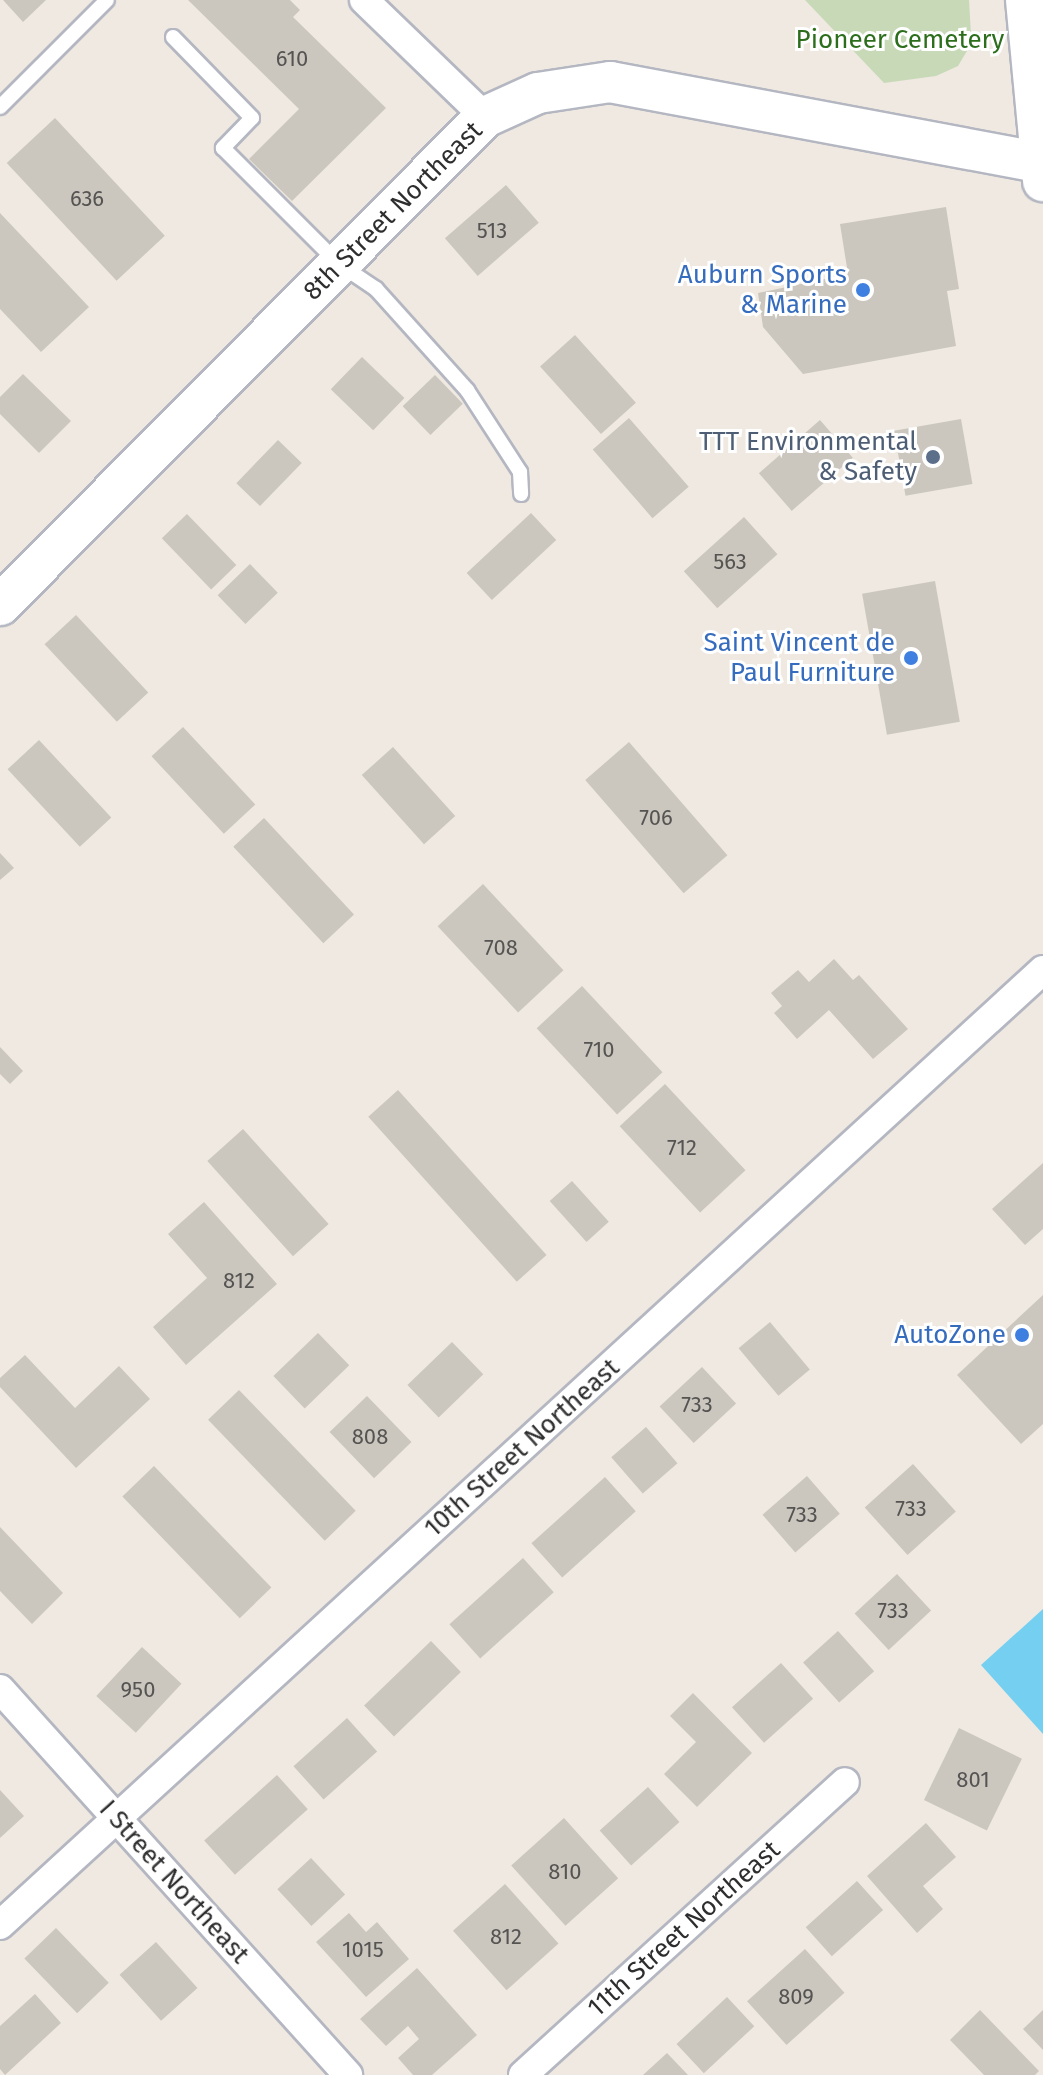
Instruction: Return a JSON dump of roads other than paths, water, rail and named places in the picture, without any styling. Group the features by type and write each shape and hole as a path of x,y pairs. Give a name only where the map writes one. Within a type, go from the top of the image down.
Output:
{"street":[{"path":"364,0 485,117"},
{"path":"1026,0 1042,169"},
{"name":"8th Street Northeast","path":"0,605 485,117 538,93 610,82 1042,169"},
{"name":"10th Street Northeast","path":"0,1925 1043,970"},
{"name":"I Street Northeast","path":"0,1689 348,2075"},
{"name":"11th Street Northeast","path":"523,2075 845,1782"}],"lane":[{"path":"0,107 107,0"},
{"path":"173,37 252,118 223,148 339,264 376,289 467,390 520,472 521,494"}],"water":[{"path":"1043,1609 1043,1734 981,1665"}],"place":[{"name":"Auburn Sports & Marine","path":"863,290"},
{"name":"TTT Environmental & Safety","path":"933,457"},
{"name":"Saint Vincent de Paul Furniture","path":"911,658"},
{"name":"AutoZone","path":"1022,1335"}],"park label":[{"name":"Pioneer Cemetery","path":"900,40"}]}
